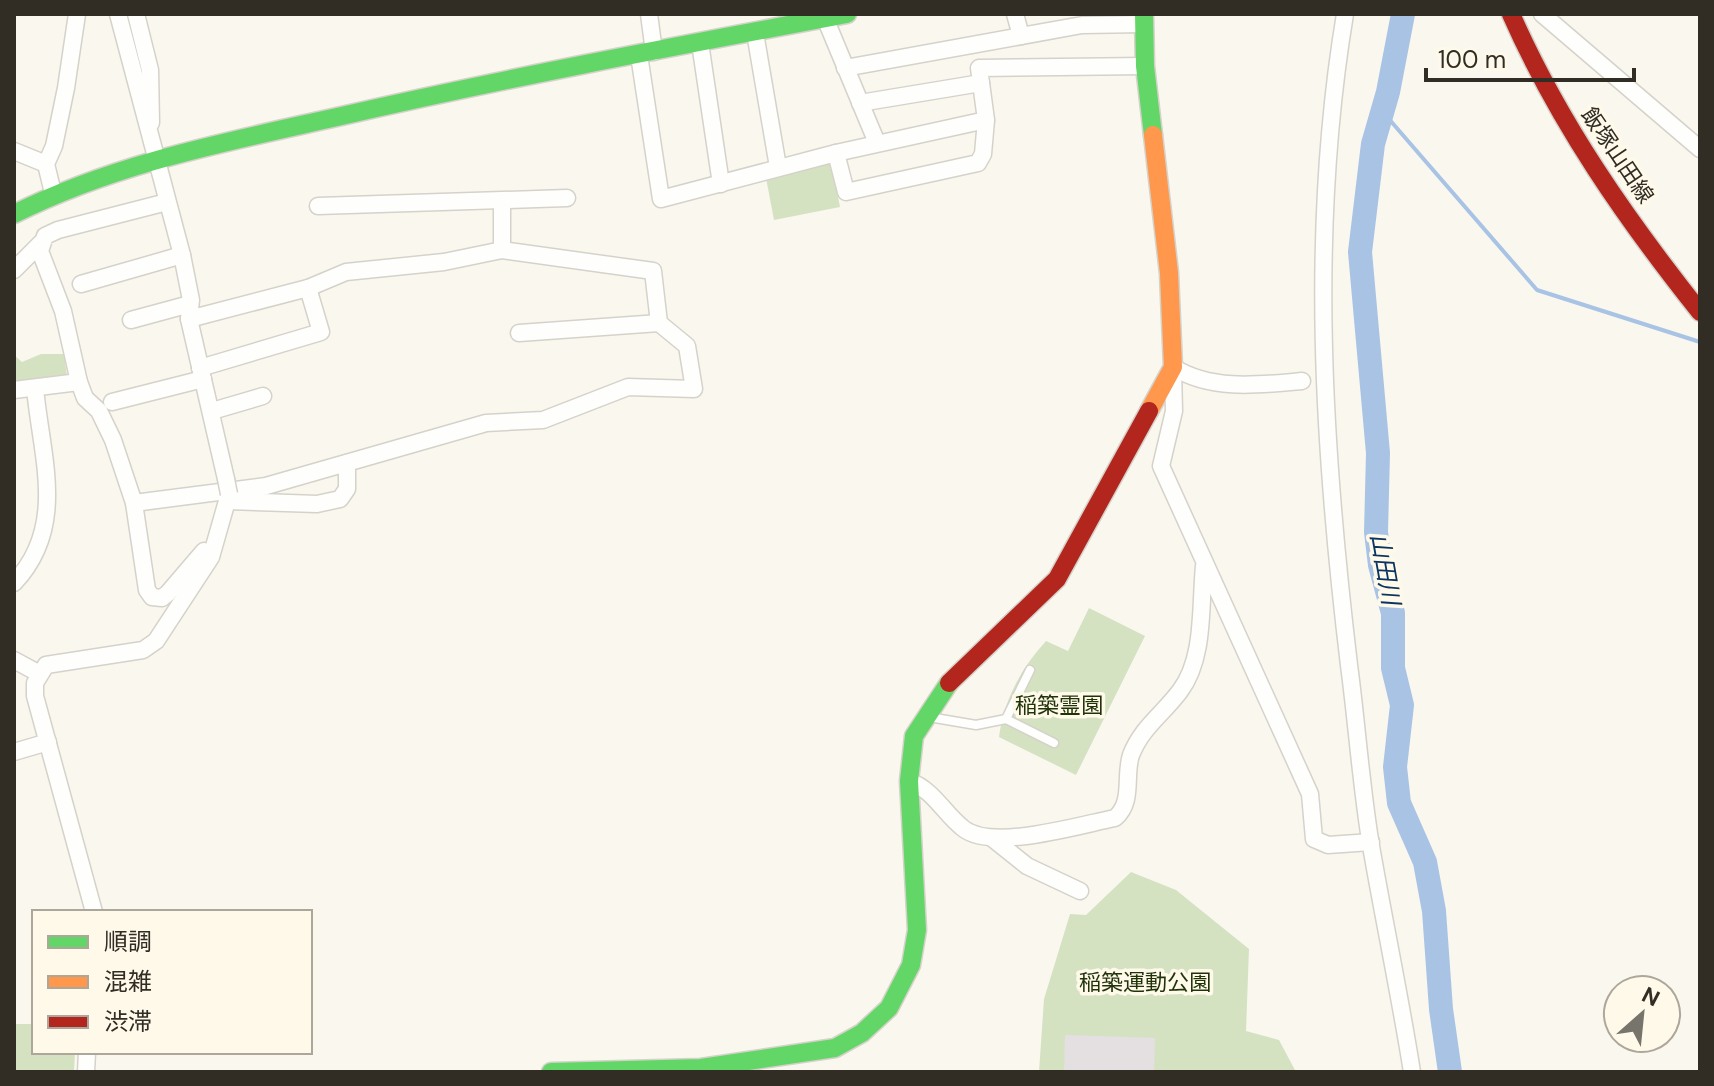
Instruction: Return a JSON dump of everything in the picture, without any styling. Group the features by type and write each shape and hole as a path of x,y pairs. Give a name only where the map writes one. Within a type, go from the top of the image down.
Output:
{"street":[{"path":"53,193 46,164 54,146 66,88 77,14"},
{"path":"93,910 35,696 38,673 46,665 59,661 143,650 156,641 211,557 228,491 202,374 182,255 118,14"},
{"path":"136,14 150,70 154,149"},
{"path":"649,14 646,53 661,199 778,167 986,120"},
{"path":"14,214 53,193 154,149 847,14"},
{"path":"1015,14 1021,36"},
{"path":"1345,14 1328,136 1322,240 1323,342 1336,563 1371,842 1412,1072"},
{"name":"飯塚山田線","path":"1511,14 1548,93 1640,231 1700,312"},
{"path":"1542,14 1700,149"},
{"path":"825,18 877,143"},
{"path":"845,68 1082,25 1144,19 1145,66 1169,273 1173,367 1174,411 1161,466 1310,794 1314,839 1328,845 1371,842"},
{"path":"755,33 778,167"},
{"path":"700,43 721,184"},
{"path":"836,153 846,192 978,163 983,154 986,120 973,45"},
{"path":"860,103 980,76 1145,66"},
{"path":"14,151 46,164"},
{"path":"318,206 567,198"},
{"path":"14,270 45,236 58,230 167,202"},
{"path":"502,202 502,250"},
{"path":"41,243 40,251 63,311 79,382 85,398 99,411 113,440 134,503 147,590 157,599 168,593 219,532"},
{"path":"131,320 190,312 308,288 346,272 444,262 502,250 653,271 659,323"},
{"path":"81,284 182,255"},
{"path":"112,402 321,332 308,288"},
{"path":"134,503 266,486 486,423 543,420 628,387 694,389 687,346 659,323 519,333"},
{"path":"1173,367 1191,378 1242,386 1302,381"},
{"path":"551,1072 701,1070 835,1048 862,1033 889,1008 911,965 917,930 909,781 914,736 942,690 1057,579 1173,367"},
{"path":"14,390 79,382"},
{"path":"14,583 44,532 49,506 35,388"},
{"path":"212,411 263,396"},
{"path":"228,491 317,504 340,499 347,489 347,463"},
{"path":"992,838 1102,820 1123,811 1130,759 1139,736 1179,692 1193,669 1204,565"},
{"path":"14,660 38,673"},
{"path":"14,752 48,742"},
{"path":"909,781 935,797 966,830 992,838 1027,866 1080,891"}],"lane":[{"path":"1006,719 1030,670"},
{"path":"924,716 976,725 1006,719 1054,743"}],"green space":[{"path":"831,162 840,207 774,220 766,178"},
{"path":"41,354 64,354 67,376 14,385 14,355 22,362"},
{"name":"稲築霊園","path":"1089,608 1145,636 1076,775 999,737 1009,697 1029,662 1046,641 1068,651"},
{"name":"稲築運動公園","path":"1131,872 1176,890 1249,949 1246,1031 1279,1040 1296,1072 1039,1072 1044,999 1070,914 1086,915"},
{"path":"14,1024 32,1024 32,1054 75,1054 74,1072 14,1072"}],"building":[{"path":"1065,1035 1155,1038 1154,1072 1064,1072"}],"waterway":[{"name":"山田川","path":"1403,14 1388,92 1373,144 1360,252 1378,453 1376,532 1380,565 1393,613 1393,668 1402,705 1395,767 1399,803 1425,862 1434,911 1441,1009 1450,1072"},
{"path":"1382,111 1537,290 1700,342"}],"traffic: fast":[{"path":"14,214 132,167 213,145 528,76 847,14"},
{"path":"1144,14 1145,66 1153,135"},
{"path":"551,1072 701,1068 835,1048 862,1033 889,1008 911,965 917,930 909,781 914,736 949,683"}],"traffic: slow":[{"path":"1149,411 1173,367 1169,273 1153,135"}],"traffic: jam":[{"path":"1511,14 1572,132 1620,206 1700,312"},
{"path":"949,683 1057,579 1149,411"}]}
